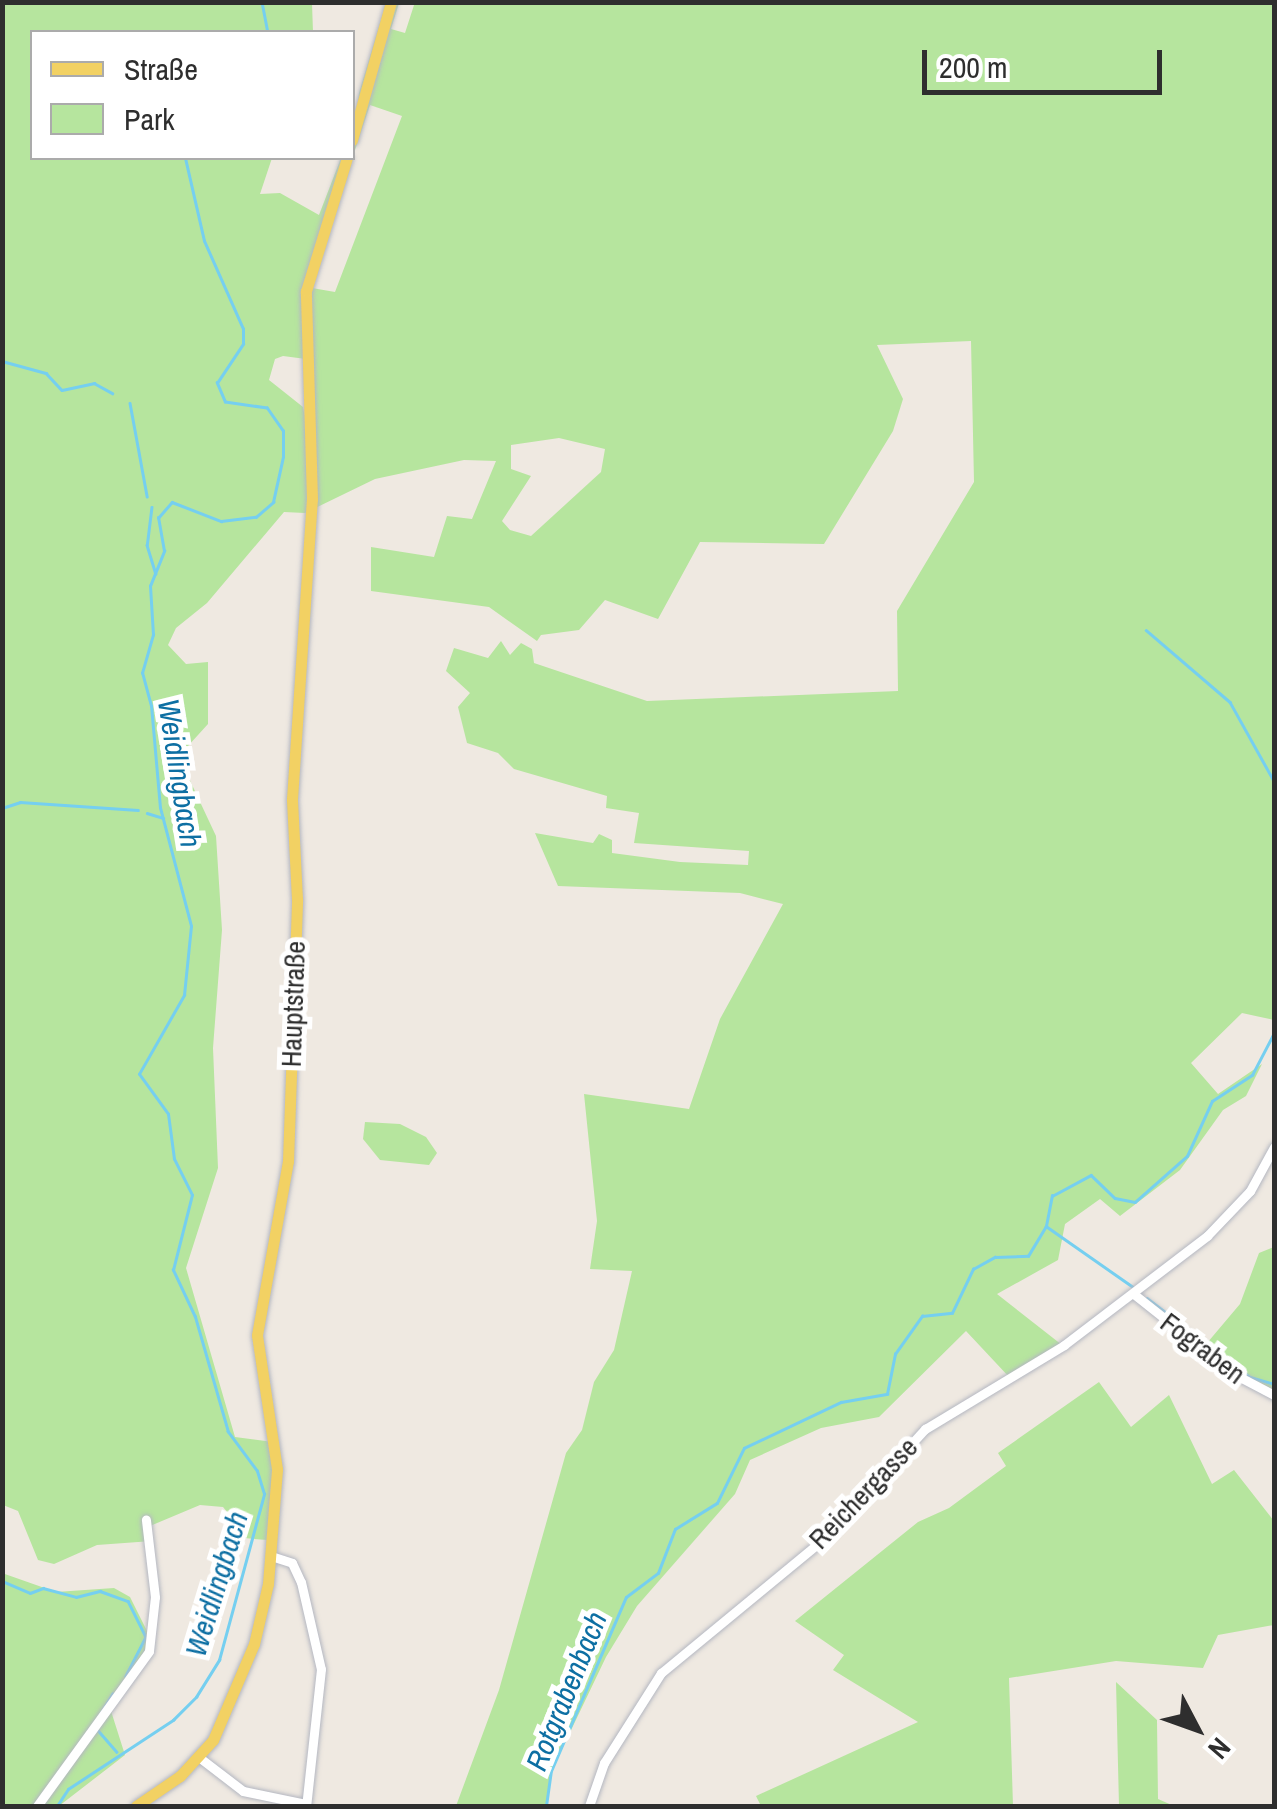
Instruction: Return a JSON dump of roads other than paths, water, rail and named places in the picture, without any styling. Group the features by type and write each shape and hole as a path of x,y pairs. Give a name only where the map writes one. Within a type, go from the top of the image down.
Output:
{"main road":[{"path":"355,129 391,2"},
{"name":"Hauptstraße","path":"136,1806 200,1758 254,1644 271,1556 278,1469 256,1334 288,1161 297,899 292,799 312,499 306,291 346,160"}],"street":[{"name":"Reichergasse","path":"589,1806 604,1763 661,1673 826,1536 926,1429 1135,1296 1250,1191 1274,1147"},
{"name":"Fograben","path":"1135,1296 1236,1376 1274,1395"},
{"path":"37,1806 86,1733 104,1720 148,1652 156,1597 146,1520"},
{"path":"200,1758 243,1792 306,1805 321,1669 302,1582 292,1563 271,1556"}],"waterway":[{"name":"Weidlingbach","path":"262,2 268,30"},
{"name":"Weidlingbach","path":"57,1806 68,1789 173,1720 196,1697 219,1660 264,1494 257,1471 228,1432 195,1317 173,1270 192,1195 174,1159 168,1114 139,1074 184,995 191,926 160,808 151,706 142,673 153,635 150,586 164,551 158,518 172,502 221,521 256,517 273,502 283,457 283,431 267,408 225,402 217,383 243,344 243,329 204,241 185,160"},
{"path":"2,361 46,373 62,390 94,383 112,393"},
{"path":"130,403 147,496"},
{"path":"152,507 147,545 156,574"},
{"path":"1146,630 1230,702 1274,781"},
{"path":"2,808 20,802 138,810"},
{"path":"147,813 163,818"},
{"name":"Rotgrabenbach","path":"546,1806 551,1771 626,1597 658,1573 675,1529 717,1503 744,1448 841,1402 887,1394 895,1354 922,1316 952,1313 973,1269 995,1257 1028,1256 1046,1226 1052,1196 1091,1175 1115,1198 1135,1202 1187,1156 1212,1101 1252,1075 1274,1033"},
{"path":"1046,1226 1133,1287"},
{"path":"1147,1298 1250,1377 1274,1384"},
{"path":"2,1581 30,1593 43,1588 76,1597 100,1591 128,1601 146,1637 126,1676"},
{"path":"99,1716 112,1694"},
{"path":"97,1729 117,1752"}]}
